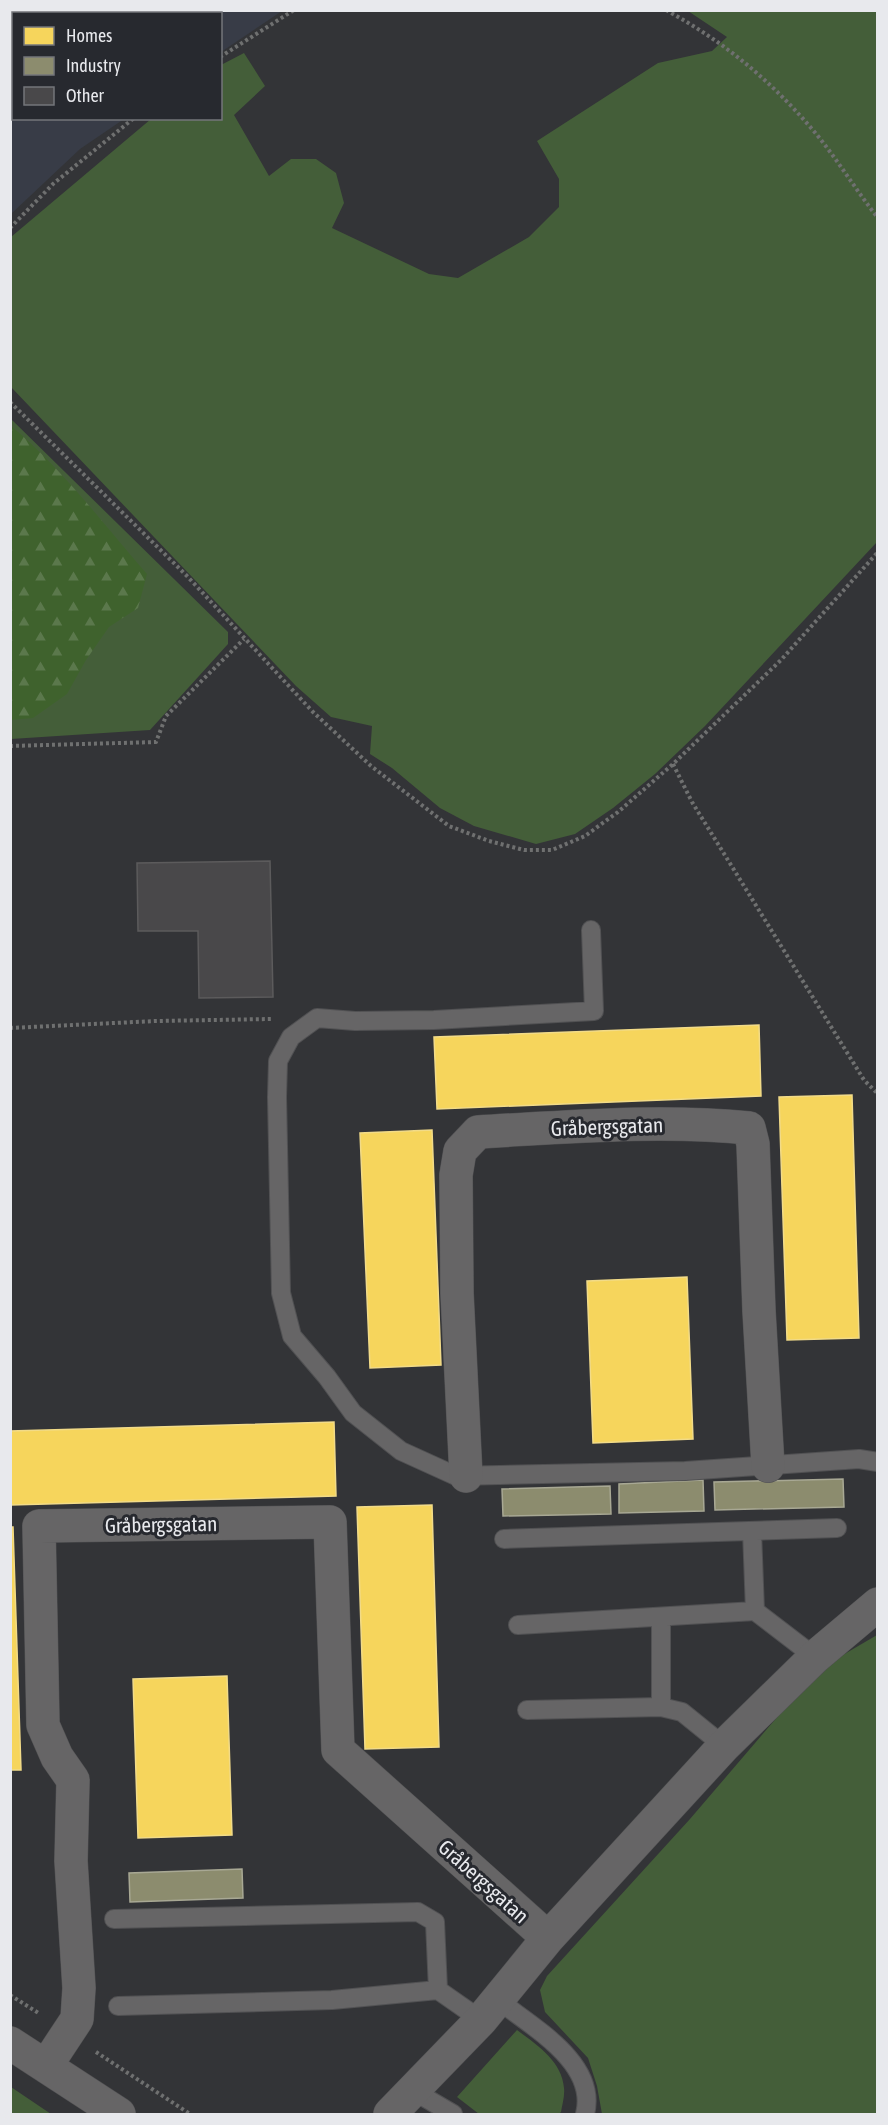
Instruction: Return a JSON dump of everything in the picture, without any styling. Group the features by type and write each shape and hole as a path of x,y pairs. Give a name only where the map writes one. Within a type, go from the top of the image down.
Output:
{"street":[{"name":"Gråbergsgatan","path":"466,1476 457,1293 456,1175 460,1151 478,1132 641,1124 709,1124 749,1128 753,1144 768,1466"},
{"name":"Gråbergsgatan","path":"46,2066 77,2019 80,1988 70,1861 73,1780 57,1756 43,1725 39,1526 330,1522 338,1750 548,1938"},
{"name":"Gråbergsgatan","path":"390,2115 489,2010 548,1938 724,1746 815,1658 878,1604"},
{"path":"10,2043 119,2115"}],"lane":[{"path":"591,930 594,1011 434,1020 355,1021 317,1018 291,1037 278,1061 281,1293 292,1336 327,1377 353,1413 401,1451 456,1476 686,1471 860,1459 878,1462"},
{"path":"504,1539 837,1528"},
{"path":"752,1531 755,1611"},
{"path":"518,1625 755,1611 815,1658"},
{"path":"661,1617 661,1707"},
{"path":"527,1710 661,1707 682,1712 724,1746"},
{"path":"114,1919 418,1912 435,1922 438,1990"},
{"path":"118,2006 332,2000 438,1990 489,2010 568,2055 584,2080 585,2115"},
{"path":"412,2090 453,2115"}],"path":[{"path":"222,56 294,10"},
{"path":"666,10 743,60 778,92 813,130 878,218"},
{"path":"10,228 53,184 132,120"},
{"path":"10,402 187,576 312,711 371,766 449,826 489,841 524,850 552,850 585,836 618,812 673,764 781,660 878,552"},
{"path":"10,746 156,742 166,716 244,639"},
{"path":"673,764 692,802 864,1080 878,1094"},
{"path":"10,1028 168,1021 317,1018"},
{"path":"10,1995 190,2115"}],"shaded area":[{"path":"11,10 282,10 222,51 222,12 12,12 12,120 123,120 80,149 11,214"}],"green space":[{"path":"688,11 877,11 877,542 705,726 655,774 613,808 575,834 536,844 474,826 440,808 392,768 370,754 372,726 331,717 296,686 11,387 11,237 150,120 222,120 222,64 244,53 265,86 234,115 269,176 291,159 316,159 336,173 344,203 332,228 429,274 458,278 529,237 559,207 559,179 537,141 658,63 712,51 727,37"},
{"path":"10,418 228,632 228,644 150,730 11,739"},
{"path":"11,426 47,459 82,497 147,574 138,608 109,627 86,660 67,694 33,718 11,720"},
{"path":"877,1635 877,2114 602,2114 597,2086 588,2058 545,2012 540,1990 547,1976 690,1819 779,1715 836,1659"},
{"path":"517,2030 547,2054 559,2070 564,2097 559,2114 479,2114 457,2097"},
{"path":"11,2087 51,2114 11,2114"}],"building: Homes":[{"path":"759,1025 761,1096 437,1109 434,1037"},
{"path":"852,1095 859,1338 787,1340 779,1097"},
{"path":"432,1130 441,1365 370,1368 360,1133"},
{"path":"687,1277 693,1439 593,1443 587,1281"},
{"path":"334,1422 336,1496 11,1505 10,1431"},
{"path":"432,1505 439,1747 365,1749 357,1507"},
{"path":"10,1527 13,1527 21,1770 10,1770"},
{"path":"227,1676 232,1835 138,1838 133,1679"}],"building: Industry":[{"path":"843,1479 844,1507 715,1510 714,1482"},
{"path":"703,1480 704,1511 619,1513 619,1484"},
{"path":"610,1486 611,1514 503,1516 502,1489"},
{"path":"242,1869 243,1898 130,1902 129,1873"}],"building: Other":[{"path":"270,861 273,997 199,998 198,931 138,931 137,863"}]}
